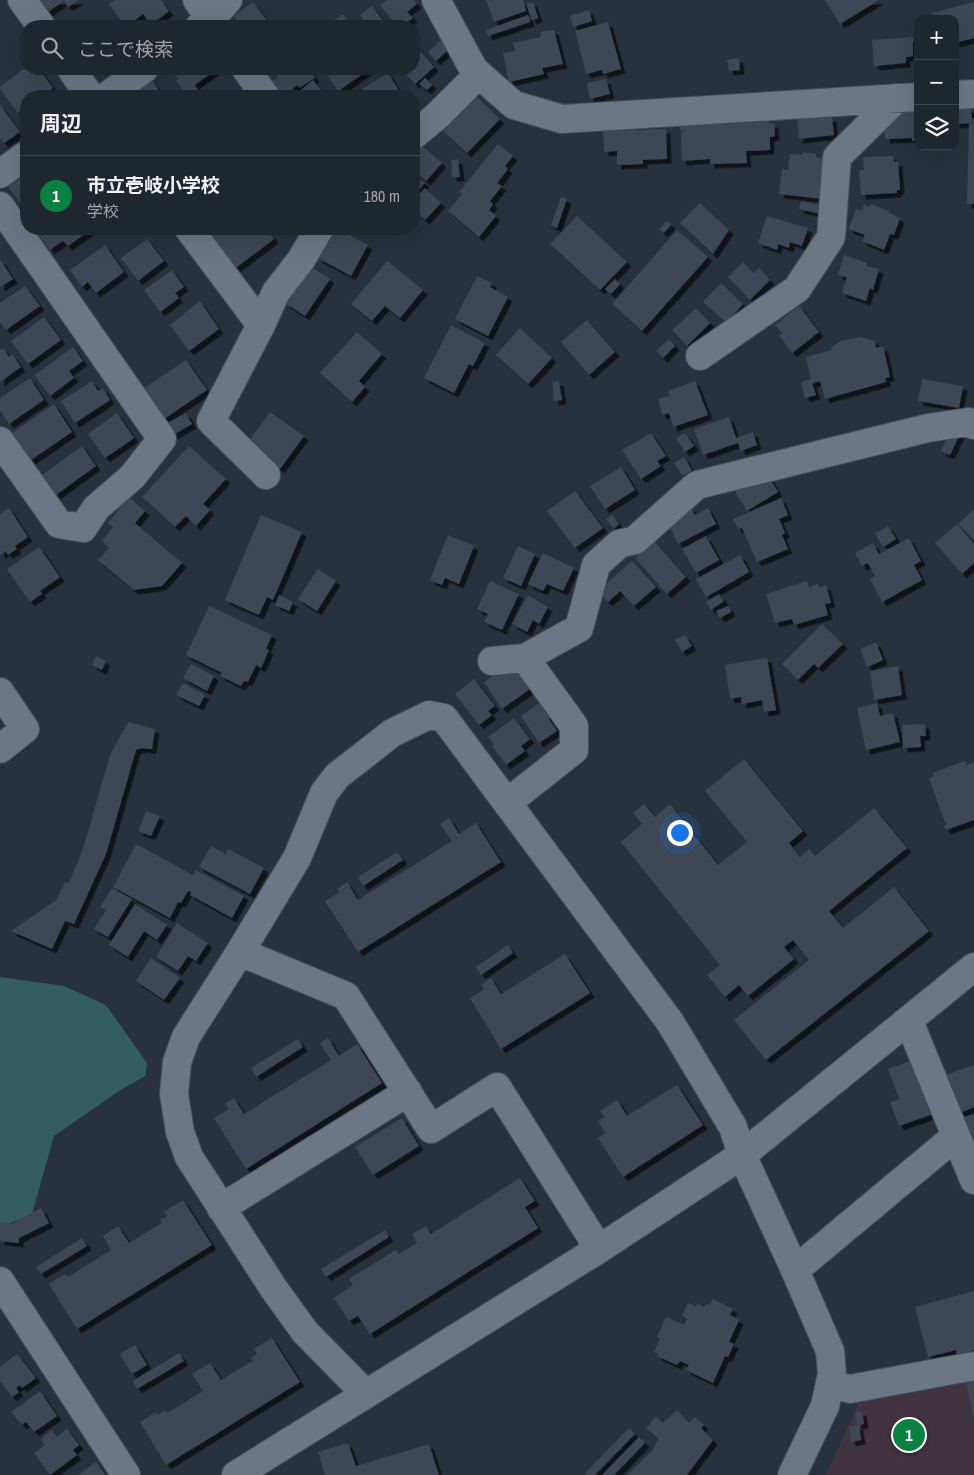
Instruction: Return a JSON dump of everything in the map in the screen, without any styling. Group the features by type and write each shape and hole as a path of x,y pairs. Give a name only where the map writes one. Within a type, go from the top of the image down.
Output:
{"street":[{"path":"22,0 37,20"},
{"path":"436,0 474,70 514,105 562,119 907,98"},
{"path":"420,130 437,116 479,74"},
{"path":"75,75 86,90"},
{"path":"115,90 136,75"},
{"path":"250,75 261,90"},
{"path":"959,95 974,94"},
{"path":"700,356 797,289 831,237 838,156 907,98"},
{"path":"0,174 20,159"},
{"path":"0,206 20,235"},
{"path":"0,441 58,524 83,528 96,508 132,477 162,440 20,235"},
{"path":"194,235 261,325"},
{"path":"266,475 211,422 276,292 301,260 316,235"},
{"path":"492,661 525,658 579,628 596,565 619,544 635,540 697,485 928,428 968,422 974,425"},
{"path":"507,803 574,750 574,726 525,658"},
{"path":"0,692 25,729 0,749"},
{"path":"366,1394 305,1332 221,1208 189,1157 180,1132 174,1094 177,1062 186,1037 297,858 324,793 337,776 392,733 429,716 444,718 670,1022 733,1127 742,1155 830,1351 832,1374 825,1406 792,1475"},
{"path":"240,952 346,996 431,1129 497,1087 599,1249"},
{"path":"236,1475 599,1249 742,1155 974,967"},
{"path":"905,1023 913,1031 974,1180"},
{"path":"221,1208 408,1092"},
{"path":"795,1270 956,1136"},
{"path":"0,1282 126,1475"},
{"path":"830,1384 850,1389 974,1366"}],"shaded area":[{"path":"0,977 64,986 106,1005 147,1063 145,1076 119,1091 54,1136 32,1214 0,1227"},
{"path":"974,1375 974,1475 826,1475 862,1396"}],"building":[{"path":"40,0 79,0 68,7 64,1 48,12"},
{"path":"115,0 161,0 169,11 157,20 147,20 143,14 135,20 121,20 109,4"},
{"path":"387,0 414,0 417,4 407,12 413,18 410,20 392,20 380,5"},
{"path":"486,0 523,0 526,11 494,22"},
{"path":"825,0 879,0 840,24"},
{"path":"253,2 266,20 237,20 234,16"},
{"path":"533,2 538,18 532,20 526,4"},
{"path":"974,2 974,38 959,42 959,15 933,15 932,13"},
{"path":"372,6 382,20 364,20 360,15"},
{"path":"589,10 592,21 573,27 570,16"},
{"path":"343,14 347,20 334,20"},
{"path":"528,15 530,22 488,36 486,30"},
{"path":"608,22 621,69 603,74 602,70 586,74 575,31"},
{"path":"554,30 563,64 542,68 544,74 509,82 503,53 515,51 513,43 541,37 540,32"},
{"path":"913,37 913,56 906,57 906,63 874,66 872,40"},
{"path":"442,39 450,48 436,61 428,52"},
{"path":"420,51 434,67 415,84 407,75 420,75"},
{"path":"739,58 740,70 729,71 727,60"},
{"path":"20,72 20,75 43,75 53,88 50,90 20,90 20,112 18,113 0,87"},
{"path":"175,75 209,75 195,85 198,90 183,90 176,80 178,79"},
{"path":"276,75 313,75 315,78 299,88 298,85 293,90 276,90 278,89 272,81 278,77"},
{"path":"327,75 361,75 339,90 337,90"},
{"path":"385,75 389,75 399,90 363,90"},
{"path":"425,78 432,85 427,90 419,84"},
{"path":"606,79 610,94 590,99 587,83"},
{"path":"152,80 159,90 138,90"},
{"path":"313,80 321,90 301,90"},
{"path":"470,90 500,119 467,153 442,130"},
{"path":"0,105 20,132 4,143 0,138"},
{"path":"914,105 914,141 912,141 912,138 885,139 885,119 889,108"},
{"path":"959,108 971,108 972,123 959,124"},
{"path":"825,109 826,117 832,117 834,135 799,139 797,117"},
{"path":"726,117 727,124 769,121 769,124 774,123 775,136 770,137 770,150 746,151 747,163 710,164 710,159 682,161 681,131 685,130 680,130 679,123"},
{"path":"973,118 974,204 967,204 969,123 972,126"},
{"path":"635,124 635,130 666,129 667,159 643,160 643,164 617,165 617,151 604,152 603,125"},
{"path":"420,144 442,163 426,181 420,176"},
{"path":"498,144 513,156 505,166 508,169 497,183 502,186 490,201 493,204 489,210 496,216 479,237 448,211 462,194 459,192"},
{"path":"802,152 816,154 816,157 827,159 822,199 779,194 782,169 788,170 790,154 802,155"},
{"path":"893,156 894,162 898,161 900,190 897,190 897,193 861,195 859,170 864,170 863,157"},
{"path":"458,159 460,177 452,177 451,160"},
{"path":"20,178 20,203 8,187"},
{"path":"420,178 425,183 420,188"},
{"path":"425,188 441,203 425,220 420,215 420,193"},
{"path":"561,197 567,199 557,228 551,225"},
{"path":"801,201 823,206 821,214 799,209"},
{"path":"700,203 729,230 713,254 680,223"},
{"path":"864,204 870,207 871,204 889,211 889,213 900,218 894,235 890,234 884,250 862,241 865,235 849,229 856,209 862,211"},
{"path":"577,216 627,262 600,290 550,244"},
{"path":"767,216 808,228 802,246 790,242 789,248 778,244 777,250 758,243"},
{"path":"667,221 671,225 663,233 659,229"},
{"path":"677,230 708,257 642,331 612,304"},
{"path":"39,235 84,235 68,246 63,241 50,250"},
{"path":"214,235 271,235 274,239 229,273 212,237"},
{"path":"330,235 350,235 368,245 351,276 318,258"},
{"path":"147,239 164,261 138,281 121,258"},
{"path":"105,245 124,272 96,293 88,282 82,287 70,270"},
{"path":"844,255 867,263 866,266 879,269 873,290 870,288 866,301 842,293 847,277 838,275"},
{"path":"0,259 13,279 0,287"},
{"path":"387,261 423,290 400,318 385,306 372,321 351,304"},
{"path":"743,262 754,273 759,268 770,280 750,300 728,277"},
{"path":"310,266 330,279 305,316 285,303"},
{"path":"172,270 184,287 175,293 179,298 160,312 144,290"},
{"path":"477,276 492,283 490,287 508,297 488,336 455,319"},
{"path":"615,279 620,284 611,294 605,289"},
{"path":"721,283 743,304 726,323 703,302"},
{"path":"25,286 40,306 6,330 0,322 0,303"},
{"path":"200,301 219,329 189,351 170,325"},
{"path":"799,306 819,332 792,353 779,335 782,333 775,325"},
{"path":"696,308 710,323 687,346 672,330"},
{"path":"44,317 61,340 28,364 11,341"},
{"path":"587,320 615,352 589,375 561,342"},
{"path":"451,325 485,343 473,366 469,364 454,393 424,378"},
{"path":"520,328 552,358 528,384 496,355"},
{"path":"357,332 382,354 359,381 365,387 352,402 320,373"},
{"path":"861,337 875,341 876,348 883,346 890,377 885,378 886,382 825,399 820,381 812,383 816,395 805,398 801,382 811,379 806,357 832,350 831,347 841,341"},
{"path":"669,339 675,346 663,358 656,351"},
{"path":"73,347 83,361 69,371 74,378 50,396 35,375"},
{"path":"3,348 9,357 12,354 21,367 0,382 0,350"},
{"path":"186,360 207,390 164,419 143,389"},
{"path":"30,378 44,400 9,424 0,410 0,398"},
{"path":"922,379 963,386 959,408 918,401"},
{"path":"92,381 98,391 103,388 110,400 75,423 61,401"},
{"path":"559,381 562,400 554,401 552,382"},
{"path":"695,381 708,415 673,427 669,413 662,415 658,399 670,396 668,391"},
{"path":"54,404 72,432 31,460 12,433"},
{"path":"270,412 304,436 280,469 246,445"},
{"path":"117,413 134,438 105,458 88,434"},
{"path":"186,413 192,424 173,435 167,423"},
{"path":"729,417 736,438 753,432 757,445 741,451 738,443 703,455 694,429"},
{"path":"951,430 960,434 950,455 941,451"},
{"path":"651,433 666,456 657,461 661,466 641,479 622,450"},
{"path":"685,433 694,446 685,452 676,438"},
{"path":"82,446 96,466 56,495 42,475"},
{"path":"189,446 226,479 203,504 210,510 196,526 186,516 175,527 142,497"},
{"path":"684,457 692,470 683,476 674,463"},
{"path":"621,467 635,490 605,509 590,486"},
{"path":"764,469 778,492 747,511 733,488"},
{"path":"575,491 603,528 575,548 547,511"},
{"path":"129,497 145,511 135,523 182,563 162,586 134,590 98,560 109,548 102,541 113,527 108,523"},
{"path":"781,498 788,515 779,519 785,533 782,535 788,549 757,562 742,528 738,529 733,519"},
{"path":"690,507 695,515 708,508 716,524 678,544 666,519"},
{"path":"9,508 28,537 15,546 17,549 8,555 6,551 0,555 0,514"},
{"path":"974,509 974,540 958,524"},
{"path":"261,515 302,532 273,600 267,597 259,615 225,600"},
{"path":"612,515 619,524 614,529 606,519"},
{"path":"957,524 974,544 974,563 962,574 935,543"},
{"path":"888,526 896,539 883,547 875,533"},
{"path":"448,535 474,546 459,584 445,578 442,585 430,580"},
{"path":"706,536 719,560 696,573 682,549"},
{"path":"909,538 921,561 914,565 922,580 882,602 870,579 875,576 868,563 862,566 855,553 873,543 879,554"},
{"path":"654,541 686,577 667,594 635,558"},
{"path":"518,546 535,554 521,586 503,578"},
{"path":"39,547 60,577 40,591 42,594 30,602 7,569"},
{"path":"543,553 574,568 563,591 547,584 543,591 528,584"},
{"path":"740,555 749,572 706,597 696,579"},
{"path":"632,561 656,587 634,606 620,591 608,602 598,591"},
{"path":"318,569 336,581 317,611 298,599"},
{"path":"490,581 519,594 502,630 484,622 488,614 477,609"},
{"path":"807,581 809,587 818,584 819,588 826,585 831,603 825,604 828,615 794,625 792,619 775,623 766,594"},
{"path":"719,594 724,601 711,610 706,602"},
{"path":"279,595 293,602 289,611 275,605"},
{"path":"528,595 548,607 539,624 533,620 527,632 512,624"},
{"path":"209,606 272,635 266,649 269,650 261,668 256,665 248,682 244,681 241,686 220,676 222,673 186,655"},
{"path":"728,606 731,612 720,618 716,611"},
{"path":"822,624 843,644 818,668 814,664 798,680 782,664"},
{"path":"685,635 692,646 682,652 675,640"},
{"path":"876,642 883,660 867,667 860,649"},
{"path":"96,656 106,661 102,670 92,665"},
{"path":"767,658 776,710 764,712 762,700 742,704 741,697 730,699 725,665"},
{"path":"191,664 214,676 207,691 183,678"},
{"path":"514,666 530,689 502,709 484,682 499,671 502,675"},
{"path":"898,666 902,695 874,700 870,671"},
{"path":"474,679 495,706 488,711 492,715 479,725 455,694"},
{"path":"183,683 205,695 199,706 176,695"},
{"path":"544,700 554,715 549,719 557,731 539,743 521,716"},
{"path":"877,703 880,716 893,713 900,742 866,750 857,708"},
{"path":"514,718 530,739 521,746 525,751 506,765 492,746 494,744 488,737"},
{"path":"128,722 155,729 152,749 142,748 136,750 106,854 74,924 65,921 52,949 11,931 56,900 65,883 69,883 83,849 110,755"},
{"path":"925,724 926,736 920,736 921,747 903,748 902,725"},
{"path":"744,759 803,831 789,843 800,857 809,849 815,856 874,808 907,848 829,911 843,928 894,887 929,931 766,1060 734,1020 809,960 793,940 784,947 794,959 748,996 739,985 725,997 707,975 720,965 621,842 642,824 633,813 644,804 655,817 670,804 718,865 747,842 705,791"},
{"path":"965,761 967,765 974,762 974,820 946,830 944,826 946,825 929,778 934,776 933,773"},
{"path":"146,811 160,816 151,836 138,831"},
{"path":"449,818 459,834 476,823 501,862 358,952 325,901 340,892 337,889 347,882 358,900 452,841 440,824"},
{"path":"136,844 193,875 196,870 244,896 232,918 190,895 191,892 188,891 181,903 178,902 170,918 113,887"},
{"path":"211,846 226,854 228,849 264,868 250,894 199,867"},
{"path":"397,852 403,860 363,886 358,877"},
{"path":"112,888 132,899 108,937 94,929 106,910 100,907"},
{"path":"135,904 167,925 157,940 144,931 128,957 109,945"},
{"path":"177,923 208,943 196,961 188,956 178,971 156,957"},
{"path":"508,945 513,953 481,975 476,967"},
{"path":"565,954 590,993 501,1049 470,998 484,989 481,985 491,978 501,994"},
{"path":"151,958 180,978 164,1000 136,981"},
{"path":"328,1038 339,1056 357,1044 382,1083 246,1169 214,1118 229,1109 225,1103 234,1098 244,1114 331,1060 320,1043"},
{"path":"298,1039 303,1047 256,1077 251,1068"},
{"path":"916,1059 936,1113 899,1126 890,1102 899,1099 888,1069"},
{"path":"974,1065 974,1107 960,1113 946,1075"},
{"path":"677,1085 703,1125 623,1177 598,1138 605,1133 598,1121 605,1117 600,1111 617,1100 627,1116"},
{"path":"974,1114 974,1147 964,1117"},
{"path":"402,1118 419,1146 373,1175 355,1147"},
{"path":"520,1178 535,1201 525,1207 538,1228 370,1334 358,1316 349,1321 334,1298 353,1285 349,1279 396,1250 399,1254 417,1243 412,1234 426,1226 431,1234"},
{"path":"183,1200 212,1245 77,1329 49,1284 65,1274 68,1277 111,1250 103,1236 118,1226 129,1243 162,1223 160,1220 167,1216 164,1212"},
{"path":"41,1208 49,1223 19,1238 19,1243 0,1241 0,1222 12,1223"},
{"path":"385,1230 389,1237 326,1277 321,1269"},
{"path":"82,1238 87,1246 41,1274 36,1267"},
{"path":"974,1291 974,1350 957,1355 956,1350 928,1357 915,1307"},
{"path":"713,1299 733,1309 730,1315 739,1320 729,1342 734,1344 728,1357 725,1356 713,1383 686,1370 689,1365 680,1361 677,1365 657,1356 658,1354 654,1352 660,1339 657,1337 666,1317 684,1325 687,1319 682,1316 688,1303 696,1306 697,1303 704,1307 706,1304 710,1305"},
{"path":"272,1338 300,1382 166,1465 140,1422 156,1412 158,1415 165,1410 167,1413 203,1391 192,1374 210,1363 221,1380 253,1361 251,1358 257,1354 254,1349"},
{"path":"135,1345 147,1365 132,1374 120,1354"},
{"path":"179,1353 184,1361 137,1389 133,1381"},
{"path":"17,1354 36,1378 22,1388 20,1385 16,1388 19,1392 12,1397 0,1381 0,1367"},
{"path":"974,1374 974,1415 973,1415 965,1376"},
{"path":"40,1391 57,1416 34,1432 26,1422 22,1425 11,1412"},
{"path":"677,1410 689,1423 695,1417 704,1425 701,1428 713,1440 687,1475 627,1475 653,1450 658,1439 646,1428 656,1416 663,1423"},
{"path":"862,1411 864,1424 857,1425 855,1412"},
{"path":"859,1425 861,1440 851,1442 849,1427"},
{"path":"629,1428 635,1434 595,1475 587,1475 585,1473"},
{"path":"67,1429 79,1445 73,1450 77,1455 50,1475 34,1453 45,1445 41,1439 52,1430 57,1437"},
{"path":"639,1437 645,1443 614,1475 602,1475"},
{"path":"348,1443 356,1466 429,1444 439,1475 325,1475 318,1452"},
{"path":"96,1462 106,1475 78,1475"}],"place":[{"name":"市立壱岐小学校","path":"909,1435"}]}
